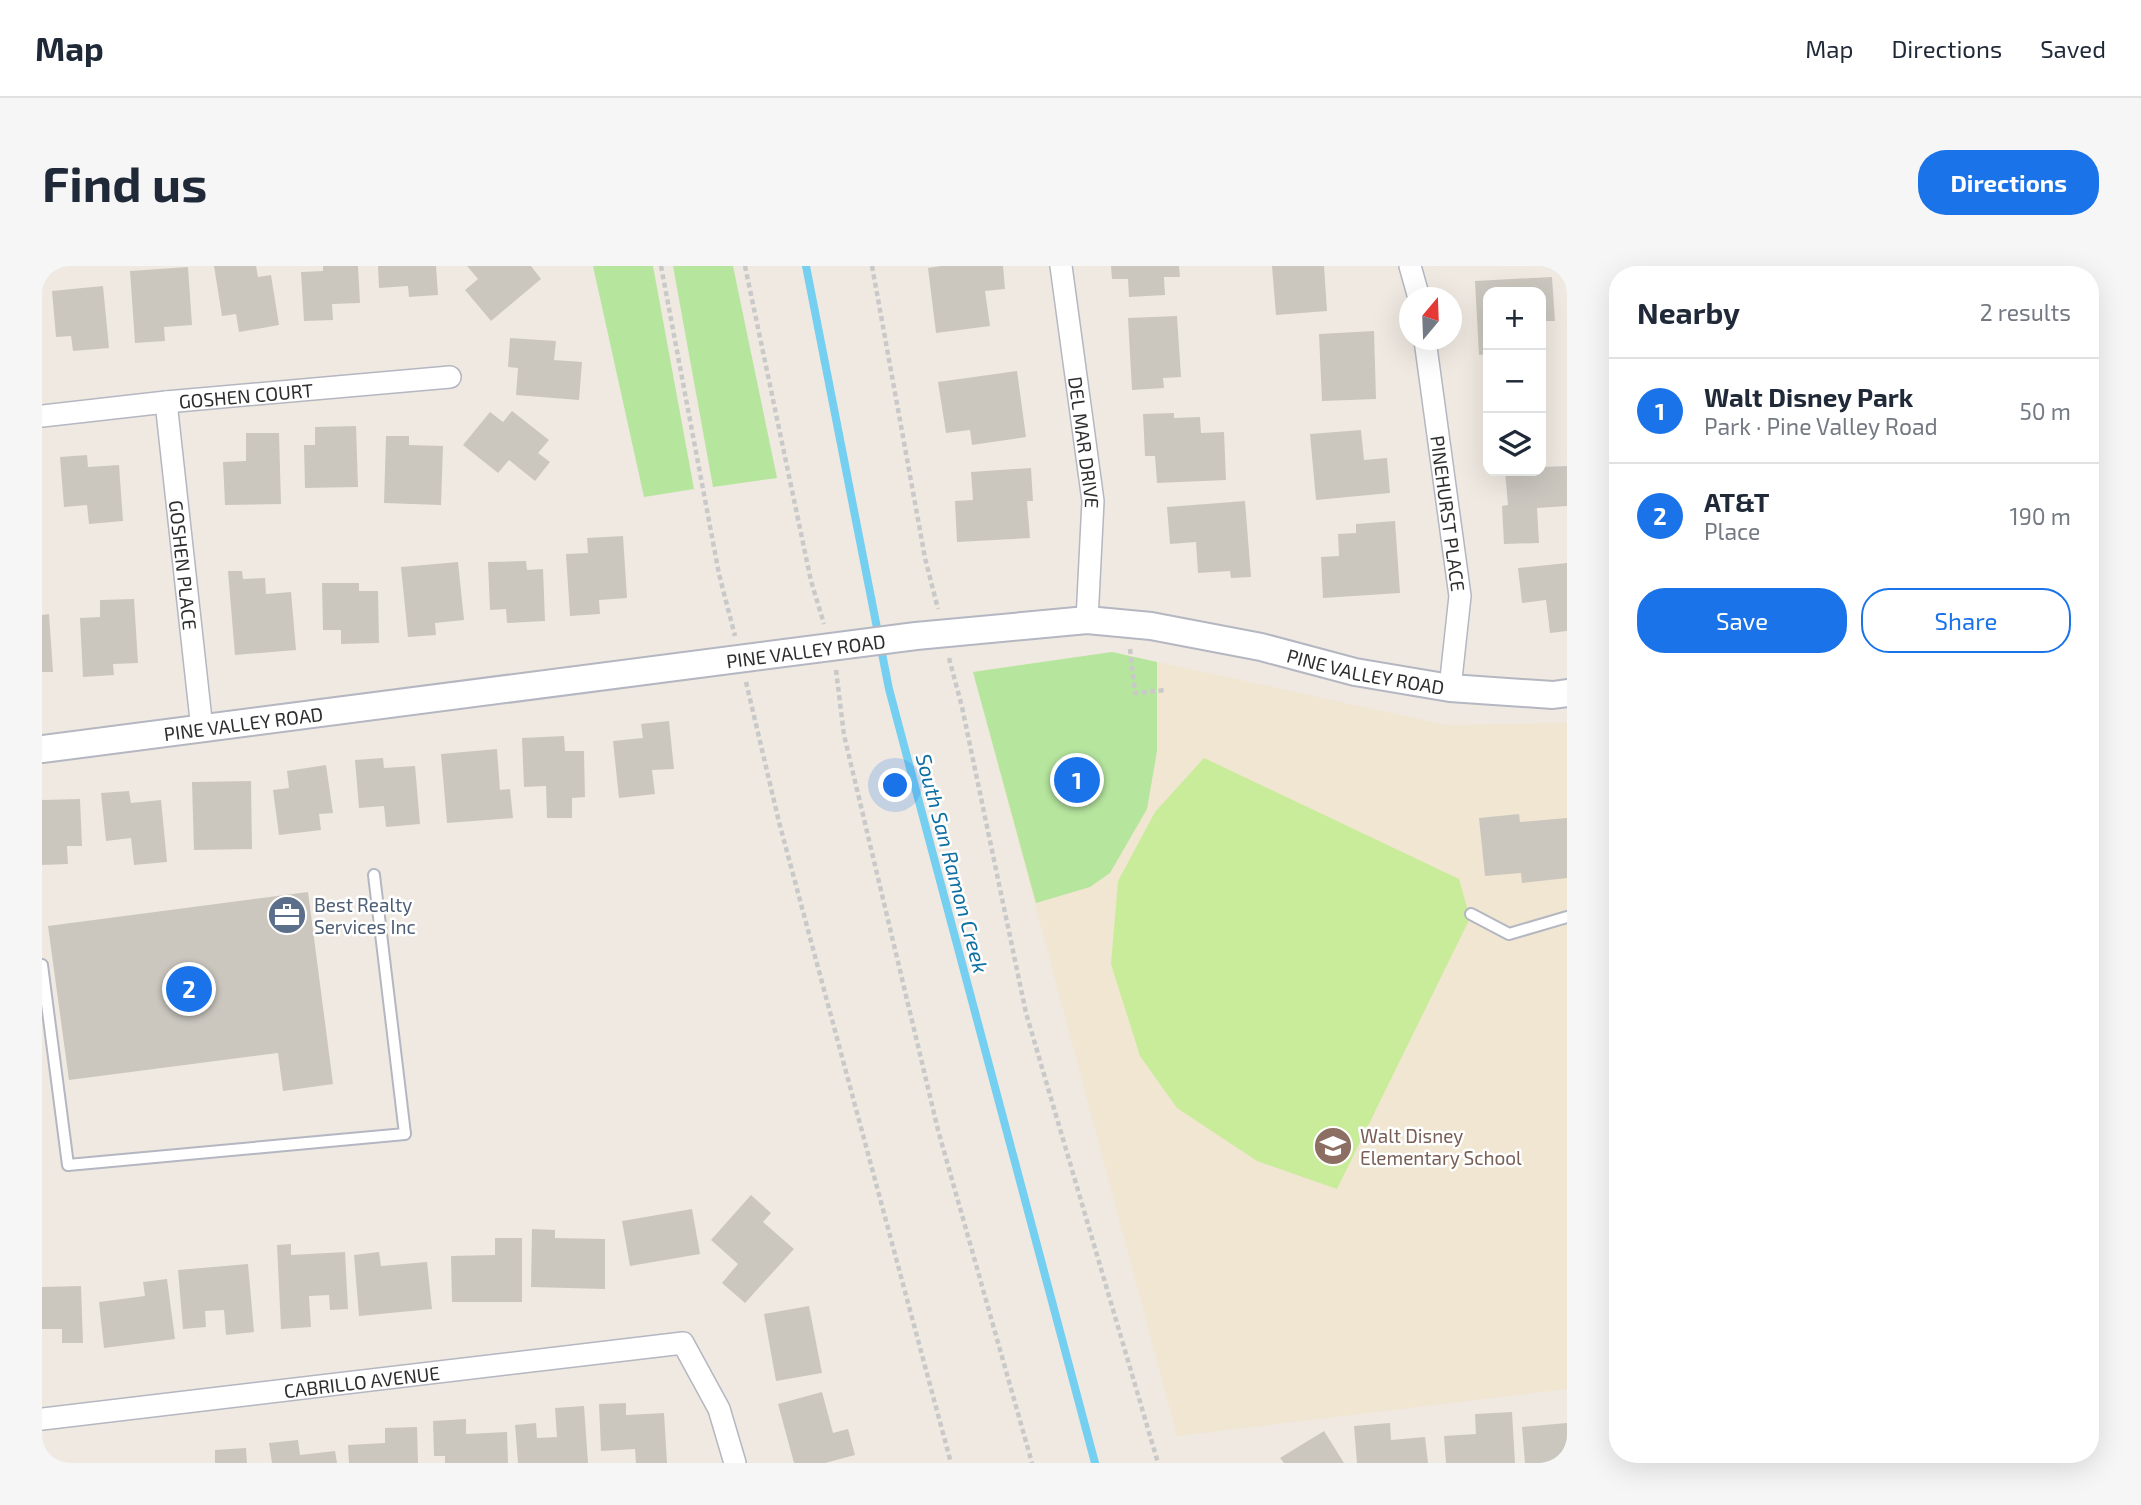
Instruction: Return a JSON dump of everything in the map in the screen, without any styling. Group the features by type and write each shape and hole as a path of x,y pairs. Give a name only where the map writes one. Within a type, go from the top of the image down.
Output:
{"street":[{"name":"DEL MAR DRIVE","path":"1061,266 1093,501 1087,620"},
{"path":"1409,266 1416,287"},
{"name":"PINEHURST PLACE","path":"1426,350 1460,596 1450,688"},
{"name":"GOSHEN COURT","path":"42,416 166,402 450,377"},
{"name":"GOSHEN PLACE","path":"166,402 202,729"},
{"name":"PINE VALLEY ROAD","path":"42,749 916,636 1087,620 1151,626 1261,646 1355,672 1450,688 1553,695 1567,693"},
{"name":"CABRILLO AVENUE","path":"42,1419 683,1343 719,1409 735,1463"}],"lane":[{"path":"42,965 68,1166 405,1134 374,875"},
{"path":"1471,914 1509,934 1567,917"}],"path":[{"path":"661,266 719,574 779,821 951,1463"},
{"path":"745,266 811,581 844,646 844,735 938,1130 1032,1463"},
{"path":"872,266 925,558 962,707 1026,1013 1158,1463"},
{"path":"1129,648 1135,693 1167,690"}],"shaded area":[{"name":"Walt Disney Elementary School","path":"1112,652 1446,725 1567,723 1567,1389 1177,1436 973,672"}],"green space":[{"path":"593,266 653,266 694,489 644,497"},
{"path":"673,266 733,266 777,478 713,487"},
{"path":"1112,652 1157,662 1157,751 1147,809 1110,873 1090,887 1036,903 973,672"},
{"path":"1204,758 1459,879 1470,918 1337,1189 1257,1161 1177,1108 1140,1056 1111,964 1118,881 1155,812"}],"building":[{"path":"214,266 256,266 258,277 271,275 279,325 239,332 236,314 222,316"},
{"path":"323,266 358,266 360,303 332,304 333,320 304,321 301,272 323,271"},
{"path":"378,266 436,266 438,295 409,297 408,286 379,288"},
{"path":"467,266 531,266 541,279 491,321 465,290 478,279"},
{"path":"1003,266 1005,289 985,291 990,326 936,333 928,268"},
{"path":"1111,266 1179,266 1180,277 1164,277 1165,295 1129,297 1128,279 1112,279"},
{"path":"1272,266 1324,266 1327,311 1276,315"},
{"path":"188,267 192,325 164,327 165,341 135,343 130,271"},
{"path":"1552,277 1555,321 1546,321 1546,287 1483,287 1483,355 1479,355 1475,281"},
{"path":"103,286 109,348 73,351 71,336 56,337 52,291"},
{"path":"1177,316 1181,377 1163,378 1164,388 1132,390 1128,318"},
{"path":"1374,331 1376,399 1322,401 1319,334"},
{"path":"510,338 556,341 554,360 582,362 579,400 516,395 518,368 508,367"},
{"path":"1017,371 1026,437 972,445 970,430 946,433 938,382"},
{"path":"512,411 549,440 538,453 550,462 535,481 509,460 498,473 463,445 490,412 503,422"},
{"path":"1174,413 1174,418 1200,417 1201,433 1224,432 1226,480 1157,483 1155,456 1145,456 1143,414"},
{"path":"356,426 358,487 305,488 304,445 315,445 315,427"},
{"path":"1361,430 1364,460 1387,458 1390,493 1316,500 1310,434"},
{"path":"246,433 279,433 281,504 225,505 223,462 246,461"},
{"path":"386,436 409,436 409,445 443,446 441,505 384,503"},
{"path":"87,455 88,467 119,465 123,521 89,524 87,505 64,507 60,457"},
{"path":"1567,466 1567,506 1537,508 1539,543 1504,544 1502,506 1508,505 1505,476 1546,476 1546,467"},
{"path":"1031,468 1033,501 1027,501 1030,538 957,542 955,501 973,500 971,472"},
{"path":"1245,501 1251,577 1231,578 1230,571 1198,573 1196,542 1170,544 1167,507"},
{"path":"1395,521 1400,593 1323,598 1321,557 1339,556 1338,534 1356,533 1356,524"},
{"path":"623,536 627,598 599,600 600,614 570,616 566,554 588,553 587,538"},
{"path":"526,561 527,570 543,569 545,621 507,623 506,609 490,610 488,562"},
{"path":"458,562 464,620 435,623 436,635 408,637 401,567"},
{"path":"1567,563 1567,631 1550,633 1546,600 1522,603 1518,568"},
{"path":"228,571 242,571 243,579 265,578 266,594 291,592 296,650 235,655"},
{"path":"322,583 359,583 359,591 378,591 379,643 341,644 341,630 323,630"},
{"path":"134,599 138,663 113,664 114,675 83,677 80,618 100,617 100,600"},
{"path":"49,614 53,672 42,672 42,615"},
{"path":"669,721 674,769 652,770 655,794 619,798 613,741 643,738 641,724"},
{"path":"564,736 565,751 584,751 585,797 572,798 572,818 547,818 546,786 524,787 522,738"},
{"path":"497,749 500,790 510,789 513,818 447,823 441,754"},
{"path":"383,758 384,768 415,766 420,824 386,827 384,806 359,808 355,760"},
{"path":"326,765 333,813 319,814 321,830 279,835 273,790 289,788 287,771"},
{"path":"251,781 252,849 194,850 192,782"},
{"path":"129,791 131,803 161,800 167,862 134,865 131,838 106,841 101,793"},
{"path":"80,799 82,846 67,846 68,864 42,865 42,800"},
{"path":"1519,814 1520,822 1567,818 1567,878 1522,883 1521,873 1485,876 1479,818"},
{"path":"308,892 333,1084 283,1091 278,1053 69,1080 48,926"},
{"path":"751,1195 771,1213 763,1222 794,1249 745,1303 722,1283 738,1264 711,1240"},
{"path":"692,1209 700,1254 630,1266 622,1221"},
{"path":"532,1229 555,1230 555,1238 605,1239 605,1289 531,1287"},
{"path":"495,1238 522,1238 522,1302 452,1302 451,1256 495,1255"},
{"path":"291,1244 291,1255 345,1252 348,1309 330,1310 329,1295 309,1296 311,1327 281,1329 277,1245"},
{"path":"379,1252 381,1266 427,1262 432,1309 359,1316 354,1255"},
{"path":"248,1264 254,1332 226,1335 224,1310 205,1311 206,1327 183,1329 178,1270"},
{"path":"167,1279 175,1339 104,1348 99,1302 145,1296 143,1282"},
{"path":"81,1286 83,1343 62,1343 62,1329 42,1329 42,1287"},
{"path":"809,1306 822,1373 776,1381 764,1314"},
{"path":"822,1392 833,1433 848,1429 855,1455 825,1463 794,1463 778,1404"},
{"path":"626,1403 626,1415 664,1413 667,1463 636,1463 635,1449 601,1451 599,1404"},
{"path":"584,1406 588,1463 518,1463 515,1425 536,1423 537,1438 557,1437 555,1408"},
{"path":"1512,1412 1515,1463 1446,1463 1444,1436 1476,1434 1475,1414"},
{"path":"466,1419 466,1434 507,1432 508,1463 445,1463 445,1456 434,1456 433,1421"},
{"path":"1390,1423 1391,1440 1425,1437 1428,1463 1357,1463 1354,1426"},
{"path":"1567,1423 1567,1463 1525,1463 1522,1427"},
{"path":"417,1427 418,1463 349,1463 348,1445 385,1443 385,1428"},
{"path":"1324,1431 1344,1463 1284,1463 1280,1458"},
{"path":"298,1440 300,1455 335,1451 337,1463 272,1463 269,1443"},
{"path":"246,1448 247,1463 215,1463 215,1450"}],"waterway":[{"name":"South San Ramon Creek","path":"806,266 889,689 1095,1463"}],"place":[{"name":"Walt Disney Park","path":"1077,780"},
{"name":"Best Realty Services Inc","path":"287,915"},
{"name":"AT&T","path":"189,989"},
{"name":"Walt Disney Elementary School","path":"1333,1146"}]}
